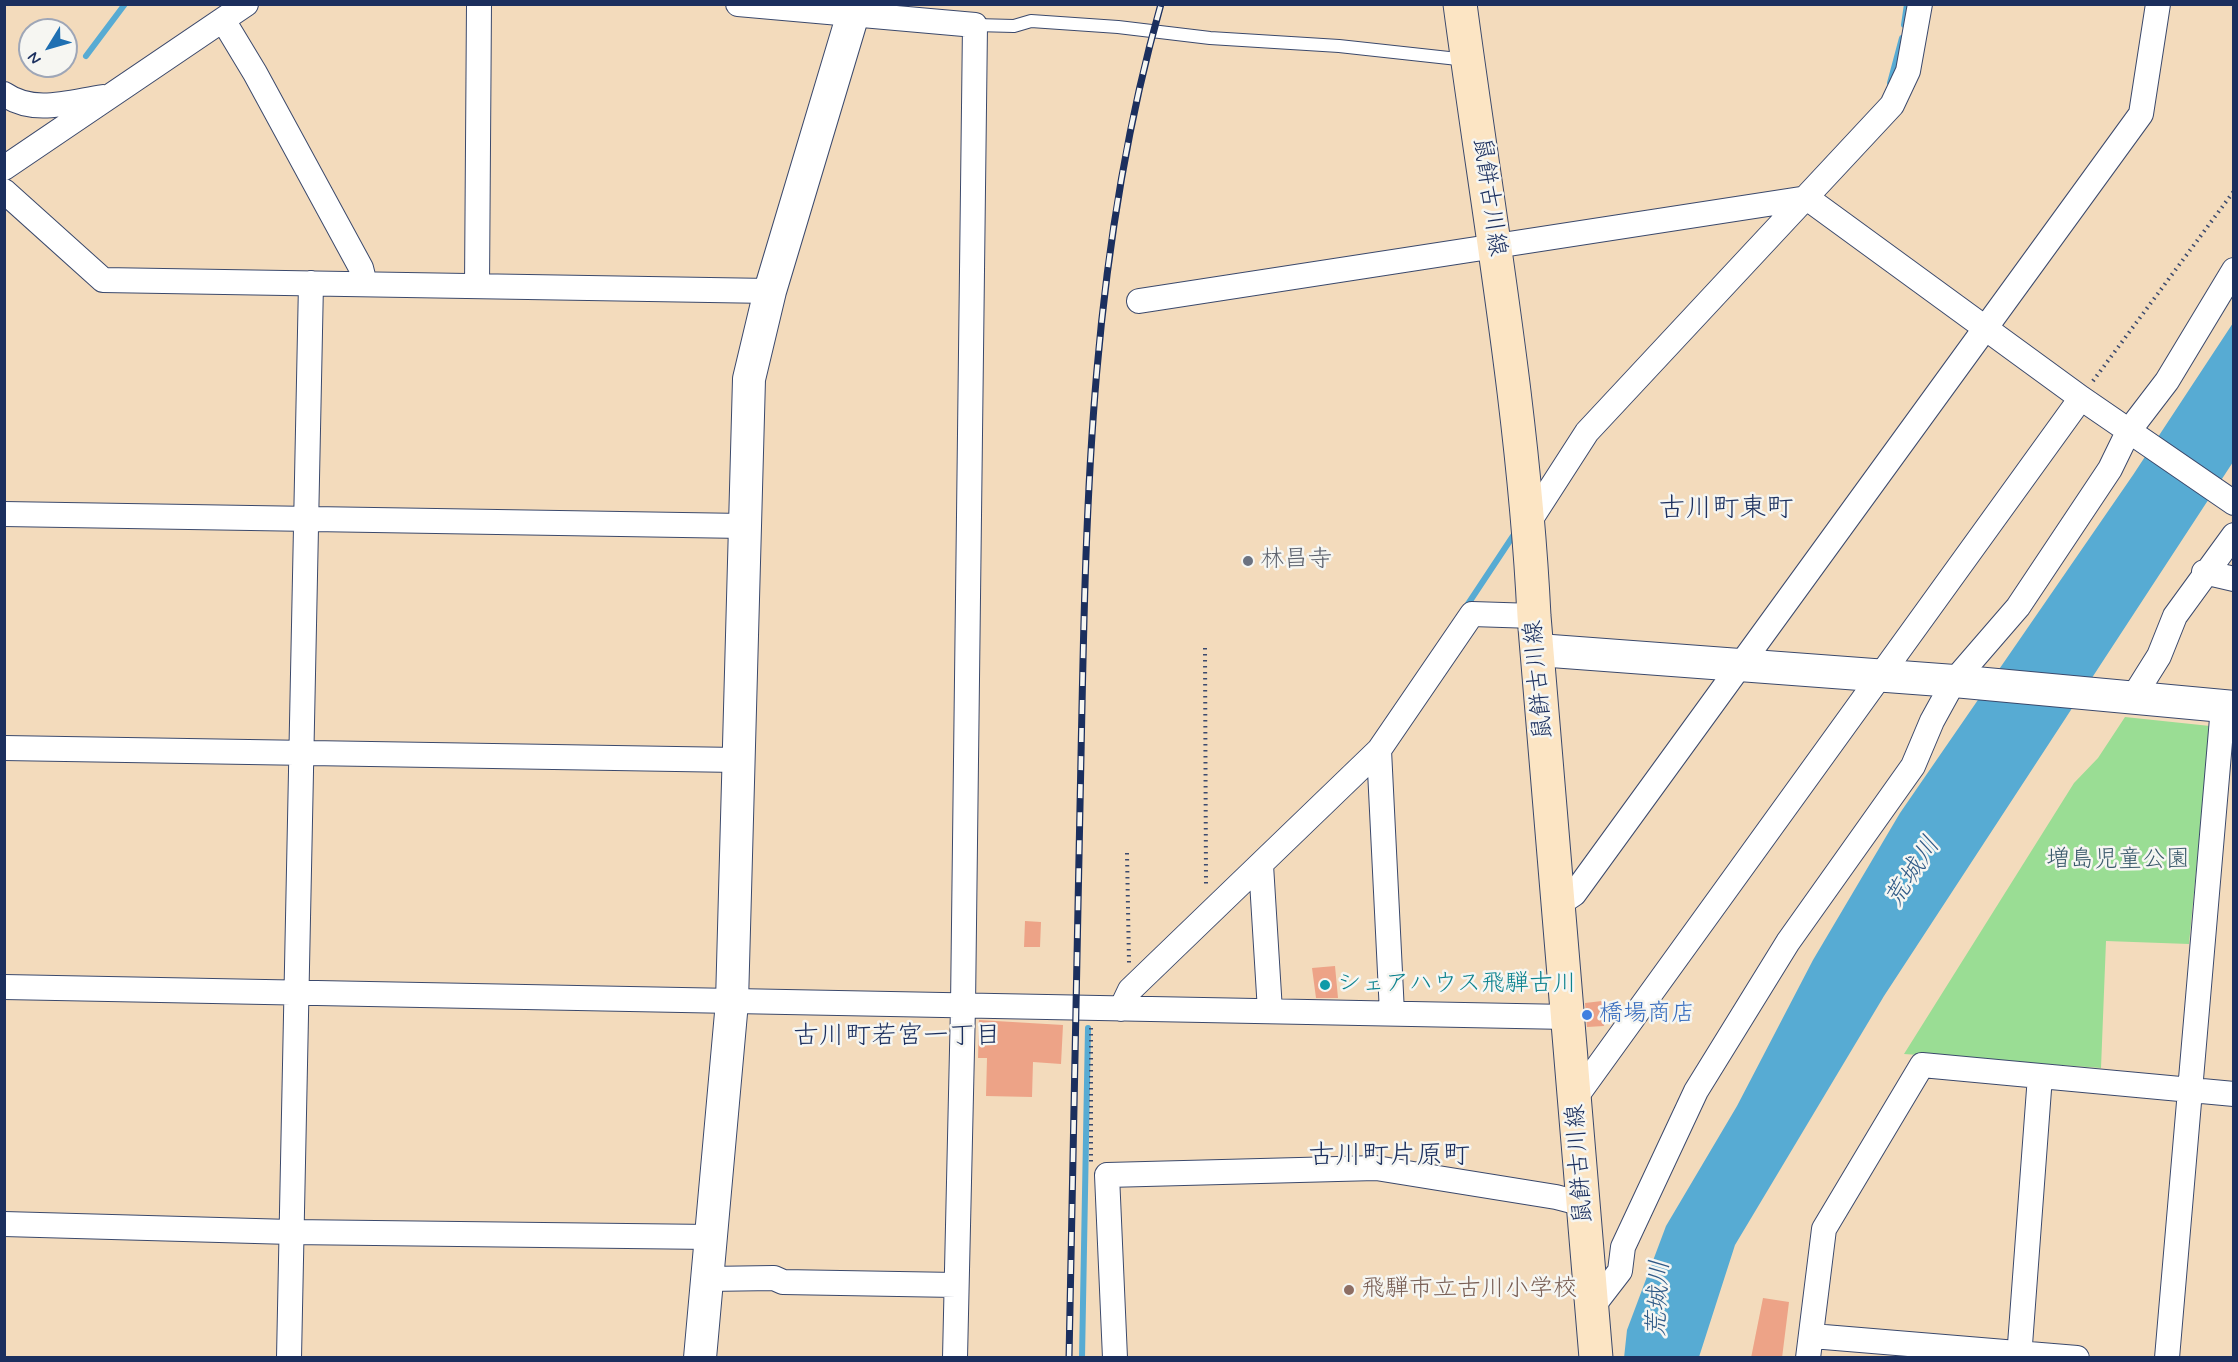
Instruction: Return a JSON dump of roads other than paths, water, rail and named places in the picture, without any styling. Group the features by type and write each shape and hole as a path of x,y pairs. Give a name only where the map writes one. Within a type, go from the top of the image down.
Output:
{"main road":[{"name":"鼠餅古川線","path":"1460,4 1496,245 1529,522 1534,616 1576,1097 1596,1358"}],"street":[{"path":"4,168 246,4"},
{"path":"477,286 479,4"},
{"path":"738,4 854,10 975,26 963,1006 955,1358"},
{"path":"1529,522 1587,432 1892,105 1908,71 1920,4"},
{"path":"1559,904 1574,894 2141,114 2158,4"},
{"path":"700,1358 732,1002 749,379 770,291 854,10"},
{"path":"223,20 255,73 355,258 365,284"},
{"path":"4,94 20,104 41,107 109,96"},
{"path":"4,191 103,280 770,291"},
{"path":"1139,302 1807,198 2081,399 2234,503"},
{"path":"1593,1306 1620,1271 1623,1247 1696,1091 1788,942 1913,766 1932,721 2018,607 2110,469 2128,432 2167,381 2234,270"},
{"path":"289,1358 311,284"},
{"path":"1576,1097 2081,399"},
{"path":"4,514 744,526"},
{"path":"2132,699 2159,656 2175,616 2234,535"},
{"path":"2205,572 2234,579"},
{"path":"1126,1000 1206,917 1379,750 1472,614 1534,616"},
{"path":"1538,650 1879,678 1960,682 2228,707 2189,1090 2167,1358"},
{"path":"4,748 300,755 737,760"},
{"path":"1379,750 1392,1013"},
{"path":"1261,865 1270,1011"},
{"path":"4,987 1091,1009 1126,1000 1270,1011 1568,1017"},
{"path":"2077,1358 1810,1347 1824,1229 1922,1065 2234,1094"},
{"path":"2019,1355 2040,1076"},
{"path":"1115,1358 1107,1175 1376,1168 1556,1197 1583,1204"},
{"path":"4,1224 291,1232 711,1237"},
{"path":"707,1279 774,1278 783,1282 956,1285"}],"lane":[{"path":"975,26 1014,26 1031,21 1118,27 1210,38 1339,46 1468,60"}],"water":[{"name":"荒城川","path":"2233,323 2233,462 1884,996 1735,1245 1699,1357 1624,1358 1627,1330 1666,1226 1737,1106 1813,960 1900,813 2133,475"}],"waterway":[{"path":"86,56 125,4"},
{"path":"1904,25 1907,4"},
{"path":"1890,83 1902,38"},
{"path":"1464,610 1515,533"},
{"path":"1082,1358 1088,1028"}],"railway":[{"path":"1069,1358 1083,660 1096,378 1119,191 1137,98 1161,4"}],"place":[{"name":"林昌寺","path":"1248,561"},
{"name":"シェアハウス飛騨古川","path":"1325,985"},
{"name":"橋場商店","path":"1587,1015"},
{"name":"飛騨市立古川小学校","path":"1349,1290"}],"district":[{"name":"古川町東町","path":"1726,510"},
{"name":"古川町若宮一丁目","path":"897,1038"},
{"name":"古川町片原町","path":"1389,1157"}],"park label":[{"name":"増島児童公園","path":"2118,861"}]}
